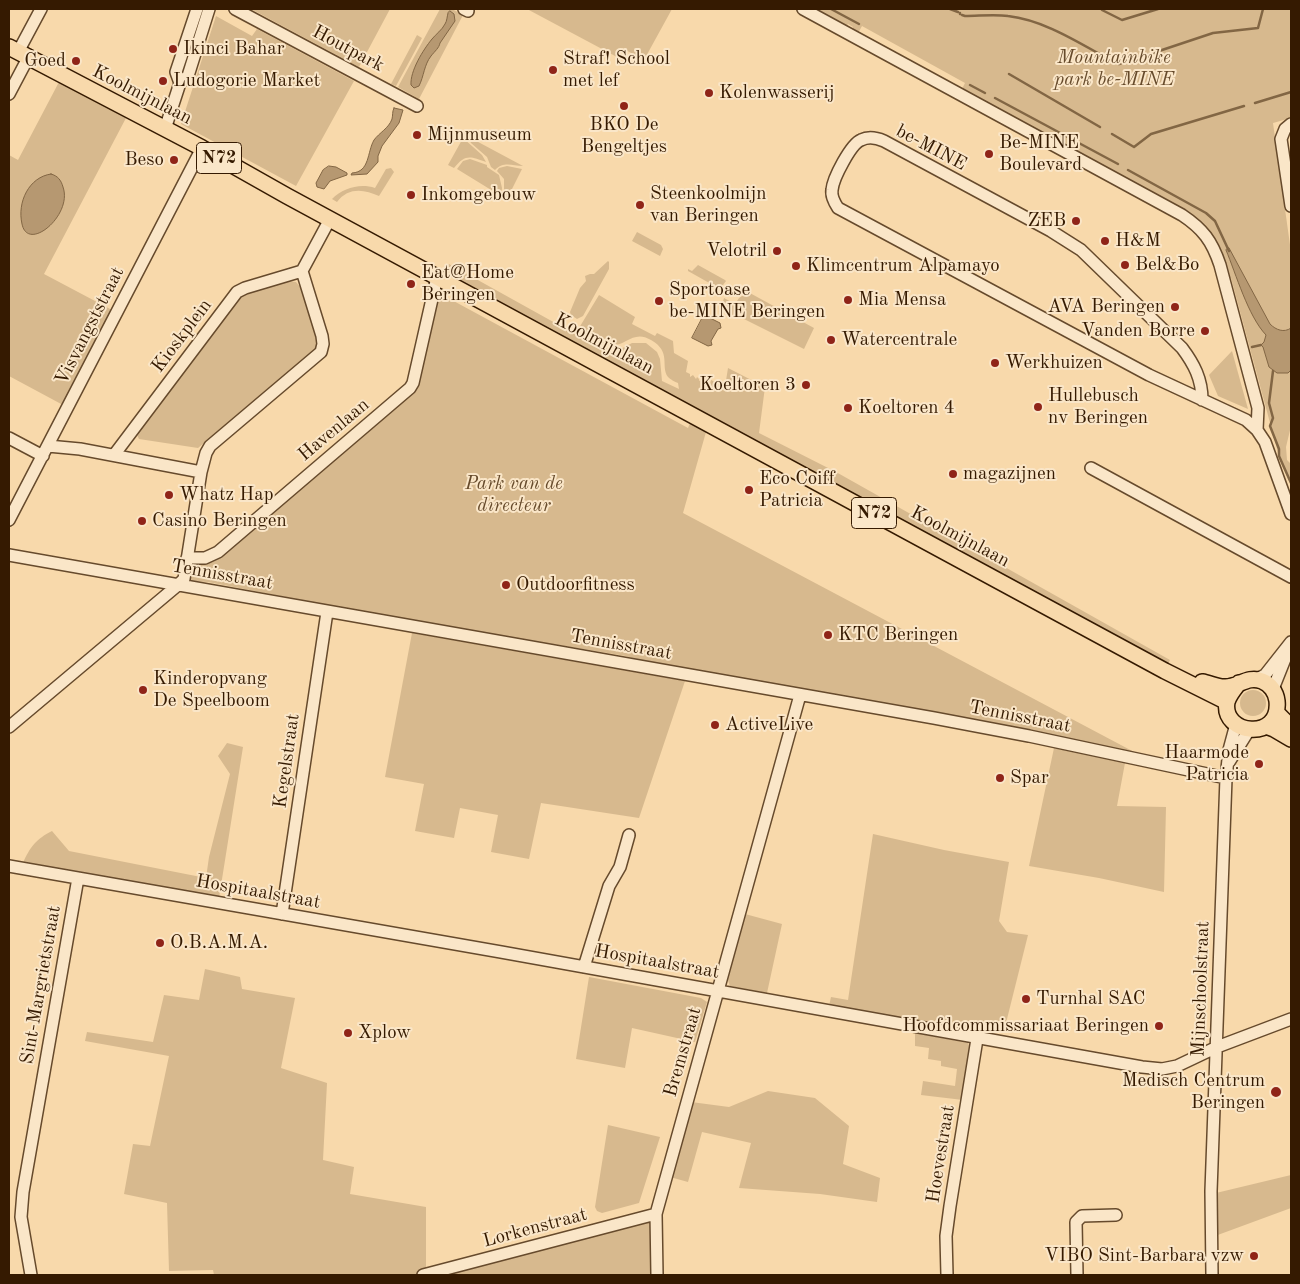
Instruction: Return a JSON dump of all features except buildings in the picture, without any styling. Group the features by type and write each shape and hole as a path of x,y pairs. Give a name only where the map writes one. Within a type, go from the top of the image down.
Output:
{"main road":[{"name":"Koolmijnlaan","path":"19,52 202,148 330,219 1227,702"},
{"name":"Koolmijnlaan","path":"1180,678 1226,687 1245,680 1257,679"},
{"path":"1239,683 1227,702 1229,714 1242,727 1261,729 1277,713 1277,699 1273,689 1264,681 1257,679"},
{"path":"1277,713 1291,727"},
{"path":"1266,726 1291,739"}],"street":[{"path":"9,94 19,52 41,9"},
{"path":"180,83 176,72 197,9"},
{"path":"165,129 180,83 188,76 209,9"},
{"name":"Houtpark","path":"235,9 417,106"},
{"name":"be-MINE","path":"803,9 1182,215 1204,232 1215,250 1220,265 1258,408 1257,430"},
{"path":"1291,124 1285,129 1281,139 1291,206"},
{"name":"be-MINE","path":"1202,400 1202,385 1191,360 1182,348 1081,250 1051,231 884,142 875,138 864,138 855,145 837,175 832,190 838,208 1155,378 1202,400 1246,420 1257,430 1265,442 1291,514"},
{"name":"Visvangststraat","path":"9,520 202,148"},
{"path":"9,727 184,579 203,467 206,453 210,446 321,352 322,336 302,271 330,219"},
{"name":"Kioskplein","path":"114,455 237,292 302,271"},
{"name":"Havenlaan","path":"187,558 205,558 218,552 410,388 413,383 436,276"},
{"path":"9,438 45,451 80,449 203,467"},
{"path":"1091,468 1291,577"},
{"name":"Tennisstraat","path":"9,555 1029,736 1226,778"},
{"name":"Kegelstraat","path":"282,914 327,612"},
{"path":"1257,679 1264,675 1291,642"},
{"path":"1273,689 1291,642"},
{"name":"Bremstraat","path":"657,1275 656,1214 800,695"},
{"name":"Mijnschoolstraat","path":"1212,1275 1211,1191 1226,778 1229,750 1242,727"},
{"path":"584,967 609,886 620,867 629,835"},
{"name":"Hospitaalstraat","path":"9,866 1142,1068 1162,1069 1177,1066 1217,1047 1291,1019"},
{"name":"Sint-Margrietstraat","path":"31,1275 21,1216 23,1192 78,878"},
{"name":"Hoevestraat","path":"947,1275 946,1236 977,1038"},
{"name":"Lorkenstraat","path":"423,1275 656,1214"},
{"path":"1077,1275 1076,1222 1082,1216 1116,1215"}],"green space":[{"path":"251,9 390,9 359,67"},
{"path":"440,9 452,9 463,15 419,99 398,87"},
{"path":"527,9 672,9 644,60 622,48 617,57"},
{"name":"Mountainbike park be-MINE","path":"809,9 1291,9 1291,118 1273,123 1291,252 1291,426 1286,447 1287,460 1291,464 1291,486 1280,460 1231,278 1228,278 1212,235 961,91 965,83 862,26 857,35 851,32 853,27 848,24 845,28"},
{"path":"216,16 252,36 257,29 354,81 296,186 181,124"},
{"path":"417,35 422,38 396,86 391,84"},
{"path":"59,82 126,118 44,274 112,310 63,405 9,376 9,155 18,160"},
{"path":"467,136 523,166 505,165 495,170 491,167 487,157 471,143"},
{"path":"463,138 482,155 486,162 476,158 465,158 454,168 448,165"},
{"path":"470,159 487,165 487,167 499,175 502,188 501,196 457,169 463,161"},
{"path":"507,166 522,169 508,197 511,199 504,197 504,179 497,171 499,168"},
{"path":"391,168 394,172 379,196 368,192 356,191 346,194 337,202 332,199 346,189 358,186 375,188 386,169"},
{"path":"637,232 661,245 663,249 660,256 632,241"},
{"path":"608,261 609,269 583,316 577,319 570,312 580,288 586,281 585,276 594,274"},
{"path":"449,264 575,334 577,332 603,347 619,350 632,343 646,343 657,352 660,359 662,381 679,389 678,383 669,378 666,373 661,349 651,340 639,336 621,344 610,345 579,328 599,295 635,317 632,324 655,336 657,333 673,341 674,353 688,361 686,372 690,374 690,377 693,375 696,379 697,377 699,381 703,381 703,384 705,382 710,385 711,380 725,387 728,368 765,387 759,433 836,472 1170,660 1168,664 442,272"},
{"path":"698,265 726,281 720,289 688,271 688,269 692,271"},
{"path":"288,281 296,282 302,289 319,343 317,350 198,448 139,439 137,432 242,295"},
{"name":"Park van de directeur","path":"437,292 688,428 690,423 706,432 683,513 1136,753 1005,725 641,661 626,656 411,621 208,582 191,581 192,565 405,398"},
{"path":"748,292 814,328 804,349 734,314 734,311 733,317 721,309 724,298 735,304 739,298"},
{"path":"1232,351 1248,409 1218,396 1209,375"},
{"path":"412,633 685,681 639,818 541,803 529,859 491,852 498,815 460,808 454,838 415,831 424,784 385,777"},
{"path":"1253,690 1262,694 1266,703 1262,712 1253,716 1244,712 1240,703 1244,694"},
{"path":"227,743 243,747 219,898 23,863 34,844 52,831 69,851 206,878 209,857 230,774 218,756"},
{"path":"1054,748 1125,763 1117,806 1166,807 1164,892 1029,866"},
{"path":"873,834 1009,862 999,921 1007,932 1028,935 1004,1031 987,1027 985,1034 829,1006 831,997 848,1000"},
{"path":"745,914 782,924 767,993 730,986 727,978"},
{"path":"205,969 240,977 242,989 295,998 281,1068 327,1083 323,1160 354,1167 350,1194 426,1207 426,1275 214,1275 213,1270 169,1271 167,1203 124,1194 133,1144 150,1146 169,1056 85,1041 87,1032 153,1042 164,995 199,1000"},
{"path":"589,977 701,998 707,1002 695,1042 632,1028 625,1068 576,1059"},
{"path":"915,1033 968,1043 971,1050 963,1100 921,1095 923,1081 955,1086 957,1069 941,1066 941,1061 928,1059 929,1048 915,1046"},
{"path":"768,1091 815,1098 849,1126 843,1164 880,1178 877,1202 820,1194 739,1188 751,1143 702,1132 688,1182 670,1177 691,1102 729,1107"},
{"path":"608,1125 660,1137 639,1203 602,1213 597,1211 595,1207"},
{"path":"1291,1175 1291,1208 1215,1236 1216,1193"},
{"path":"648,1220 651,1229 651,1275 438,1275"}],"shaded area":[{"path":"450,11 454,14 455,21 429,59 419,86 414,88 411,85 411,79 418,61 428,44 444,26"},
{"path":"394,108 403,110 399,123 382,146 378,162 367,174 351,175 358,172 365,165 374,140 391,122"},
{"path":"329,166 336,167 347,173 347,175 330,181 324,189 317,187 316,183 323,170"},
{"path":"51,174 59,179 63,187 62,209 48,227 32,234 26,232 22,224 21,207 26,192 36,180"},
{"path":"1229,248 1270,324 1280,330 1291,328 1291,370 1288,373 1277,373 1269,367 1261,345 1266,335 1254,317 1243,294 1226,250"},
{"path":"704,315 720,323 721,328 718,329 711,341 712,345 708,346 692,338"}],"waterway":[{"path":"831,9 859,24"},
{"path":"950,9 958,12"},
{"path":"1102,10 1122,20 1158,9"},
{"path":"1129,61 1213,33 1258,28 1263,9"},
{"path":"962,15 1003,15 1021,18 1059,32 1105,57"},
{"path":"1116,63 1124,62"},
{"path":"1009,74 1100,127"},
{"path":"970,85 985,93"},
{"path":"1255,103 1291,92"},
{"path":"995,98 1118,164"},
{"path":"1112,134 1134,147 1151,134 1244,106"},
{"path":"1128,170 1206,213 1215,221 1229,251"},
{"path":"1252,347 1261,345"},
{"path":"1273,371 1269,403 1273,418 1270,426 1279,449 1279,456 1291,483"}],"place":[{"name":"Ikinci Bahar","path":"173,49"},
{"name":"Goed","path":"76,61"},
{"name":"Straf! School met lef","path":"553,70"},
{"name":"Ludogorie Market","path":"163,81"},
{"name":"Kolenwasserij","path":"709,93"},
{"name":"BKO De Bengeltjes","path":"624,106"},
{"name":"Mijnmuseum","path":"417,135"},
{"name":"Be-MINE Boulevard","path":"989,154"},
{"name":"Beso","path":"174,160"},
{"name":"Inkomgebouw","path":"411,195"},
{"name":"Steenkoolmijn van Beringen","path":"640,205"},
{"name":"ZEB","path":"1076,221"},
{"name":"H&M","path":"1105,241"},
{"name":"Velotril","path":"777,251"},
{"name":"Bel&Bo","path":"1125,265"},
{"name":"Klimcentrum Alpamayo","path":"796,266"},
{"name":"Eat@Home Beringen","path":"411,284"},
{"name":"Mia Mensa","path":"848,300"},
{"name":"Sportoase be-MINE Beringen","path":"659,301"},
{"name":"AVA Beringen","path":"1175,307"},
{"name":"Vanden Borre","path":"1205,331"},
{"name":"Watercentrale","path":"831,340"},
{"name":"Werkhuizen","path":"995,363"},
{"name":"Koeltoren 3","path":"806,385"},
{"name":"Hullebusch nv Beringen","path":"1038,407"},
{"name":"Koeltoren 4","path":"848,408"},
{"name":"magazijnen","path":"953,474"},
{"name":"Eco Coiff Patricia","path":"749,490"},
{"name":"Whatz Hap","path":"169,495"},
{"name":"Casino Beringen","path":"142,521"},
{"name":"Outdoorfitness","path":"506,585"},
{"name":"KTC Beringen","path":"828,635"},
{"name":"Kinderopvang De Speelboom","path":"143,690"},
{"name":"ActiveLive","path":"715,725"},
{"name":"Haarmode Patricia","path":"1259,764"},
{"name":"Spar","path":"1000,778"},
{"name":"O.B.A.M.A.","path":"160,943"},
{"name":"Turnhal SAC","path":"1026,999"},
{"name":"Hoofdcommissariaat Beringen","path":"1159,1026"},
{"name":"Xplow","path":"348,1033"},
{"name":"Medisch Centrum Beringen","path":"1276,1092"},
{"name":"VIBO Sint-Barbara vzw","path":"1254,1256"}]}
